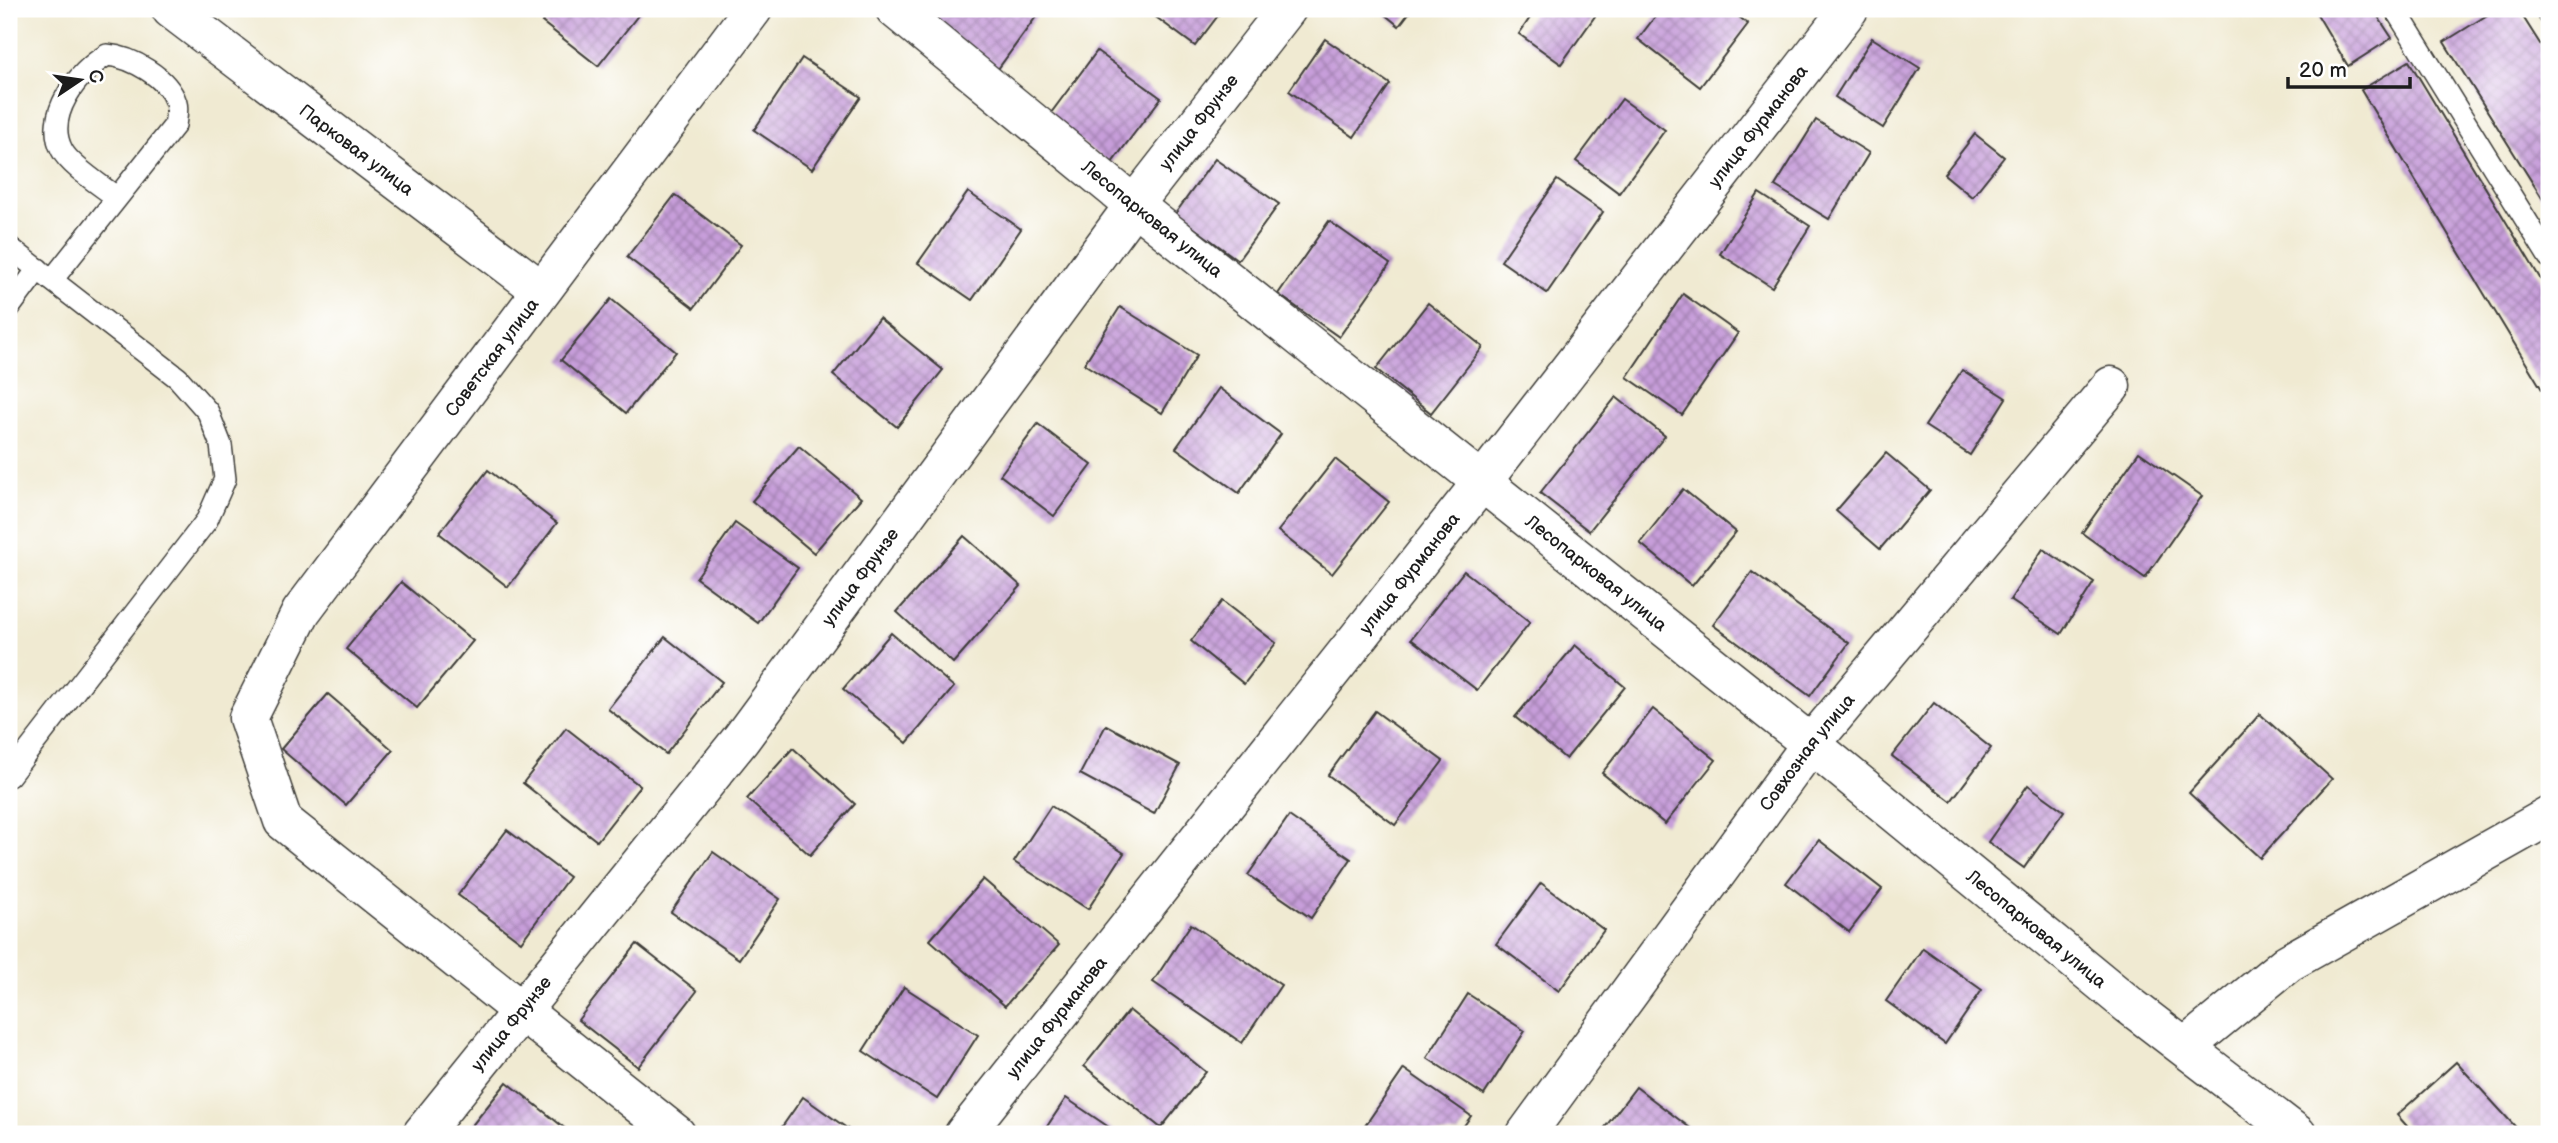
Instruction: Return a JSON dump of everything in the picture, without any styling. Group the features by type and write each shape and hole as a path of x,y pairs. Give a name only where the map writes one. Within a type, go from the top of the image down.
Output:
{"street":[{"name":"Парковая улица","path":"171,9 541,290"},
{"name":"Советская улица","path":"521,1011 283,821 248,718 301,612 753,9"},
{"name":"Лесопарковая улица","path":"895,9 1134,205 1811,744 2129,1005 2297,1134"},
{"name":"улица Фрунзе","path":"422,1134 741,739 1134,205 1286,9"},
{"name":"улица Фурманова","path":"964,1134 1482,482 1849,9"},
{"name":"Совхозная улица","path":"1526,1134 1811,744 2111,386"},
{"path":"2185,1047 2288,963 2429,886 2549,816"},
{"path":"521,1011 676,1134"}],"lane":[{"path":"2395,9 2549,257"},
{"path":"2546,9 2549,14"},
{"path":"9,308 45,274 116,197 175,125 177,105 166,85 126,56 107,55 92,63 79,76 59,114 57,135 63,153 116,197"},
{"path":"9,247 186,387 208,412 221,446 225,479 207,520 9,776"}],"building":[{"path":"552,9 643,9 598,66 542,22"},
{"path":"943,9 1031,9 1038,14 998,69 934,21"},
{"path":"1145,9 1223,9 1195,46"},
{"path":"1378,9 1412,9 1399,26"},
{"path":"1536,9 1600,9 1561,64 1519,34"},
{"path":"1661,9 1729,9 1748,24 1700,87 1638,39"},
{"path":"2314,9 2373,9 2392,38 2348,66"},
{"path":"2497,9 2518,9 2549,58 2549,209 2444,42"},
{"path":"1872,38 1920,68 1883,128 1835,97"},
{"path":"1325,39 1390,84 1354,137 1289,91"},
{"path":"1097,51 1161,98 1111,164 1048,117"},
{"path":"802,58 861,97 812,169 754,130"},
{"path":"2409,61 2549,293 2549,401 2361,90"},
{"path":"1622,99 1665,130 1619,193 1576,161"},
{"path":"1816,120 1869,153 1829,219 1775,186"},
{"path":"1975,134 2004,157 1972,197 1944,174"},
{"path":"1215,159 1279,204 1238,260 1175,214"},
{"path":"1557,180 1603,212 1547,293 1501,261"},
{"path":"968,192 1021,229 972,300 918,263"},
{"path":"1759,193 1810,226 1772,287 1720,254"},
{"path":"675,195 741,245 694,308 627,257"},
{"path":"1329,221 1390,264 1339,337 1278,294"},
{"path":"1683,294 1738,333 1682,415 1627,377"},
{"path":"611,299 676,352 626,413 561,360"},
{"path":"1428,303 1483,347 1431,413 1376,369"},
{"path":"1120,307 1197,355 1162,413 1084,364"},
{"path":"879,318 943,370 897,427 833,375"},
{"path":"1962,370 2006,398 1970,455 1925,426"},
{"path":"1219,388 1281,434 1239,493 1176,448"},
{"path":"1616,397 1665,436 1589,531 1540,493"},
{"path":"1038,424 1092,465 1054,516 1000,475"},
{"path":"799,446 861,498 814,553 752,501"},
{"path":"2139,452 2202,496 2145,578 2082,533"},
{"path":"1886,453 1930,490 1880,549 1836,511"},
{"path":"1335,459 1389,502 1332,574 1278,531"},
{"path":"488,470 557,523 508,587 439,533"},
{"path":"1683,489 1736,532 1692,586 1640,543"},
{"path":"735,523 798,568 758,623 696,578"},
{"path":"964,536 1021,586 953,663 897,612"},
{"path":"2043,549 2094,582 2061,634 2010,600"},
{"path":"1464,571 1530,622 1477,690 1411,639"},
{"path":"1752,572 1849,643 1810,696 1713,625"},
{"path":"401,582 473,641 417,708 346,649"},
{"path":"1222,601 1276,643 1244,684 1191,641"},
{"path":"891,633 954,687 907,743 843,689"},
{"path":"665,637 722,682 666,754 608,709"},
{"path":"1575,645 1625,687 1566,759 1515,717"},
{"path":"328,694 393,750 346,805 281,749"},
{"path":"1934,703 1991,748 1951,801 1892,756"},
{"path":"1653,709 1716,760 1665,824 1602,773"},
{"path":"1375,711 1443,761 1395,825 1328,775"},
{"path":"2260,714 2332,779 2260,858 2189,793"},
{"path":"1106,725 1180,765 1154,814 1080,774"},
{"path":"566,728 640,786 597,841 523,783"},
{"path":"793,748 855,804 810,855 747,799"},
{"path":"2028,785 2064,811 2024,868 1988,842"},
{"path":"1051,806 1124,853 1088,909 1014,862"},
{"path":"1289,816 1351,859 1311,918 1248,875"},
{"path":"507,830 569,877 521,942 458,895"},
{"path":"1819,840 1882,889 1849,932 1786,883"},
{"path":"713,852 780,899 739,959 671,912"},
{"path":"983,879 1059,945 1005,1006 930,940"},
{"path":"1541,883 1604,930 1559,991 1496,944"},
{"path":"1191,924 1281,985 1242,1043 1153,982"},
{"path":"637,944 697,991 638,1067 578,1020"},
{"path":"1923,948 1982,990 1945,1044 1886,1001"},
{"path":"904,987 978,1035 937,1099 863,1051"},
{"path":"1468,994 1525,1031 1484,1095 1427,1058"},
{"path":"1129,1010 1206,1072 1161,1128 1084,1066"},
{"path":"2456,1062 2522,1134 2414,1134 2397,1115"},
{"path":"1404,1069 1471,1116 1458,1134 1360,1133"},
{"path":"507,1082 572,1134 465,1134"},
{"path":"1636,1087 1698,1134 1600,1134"},
{"path":"803,1097 855,1134 777,1134"},
{"path":"1066,1098 1119,1134 1042,1134"}]}
